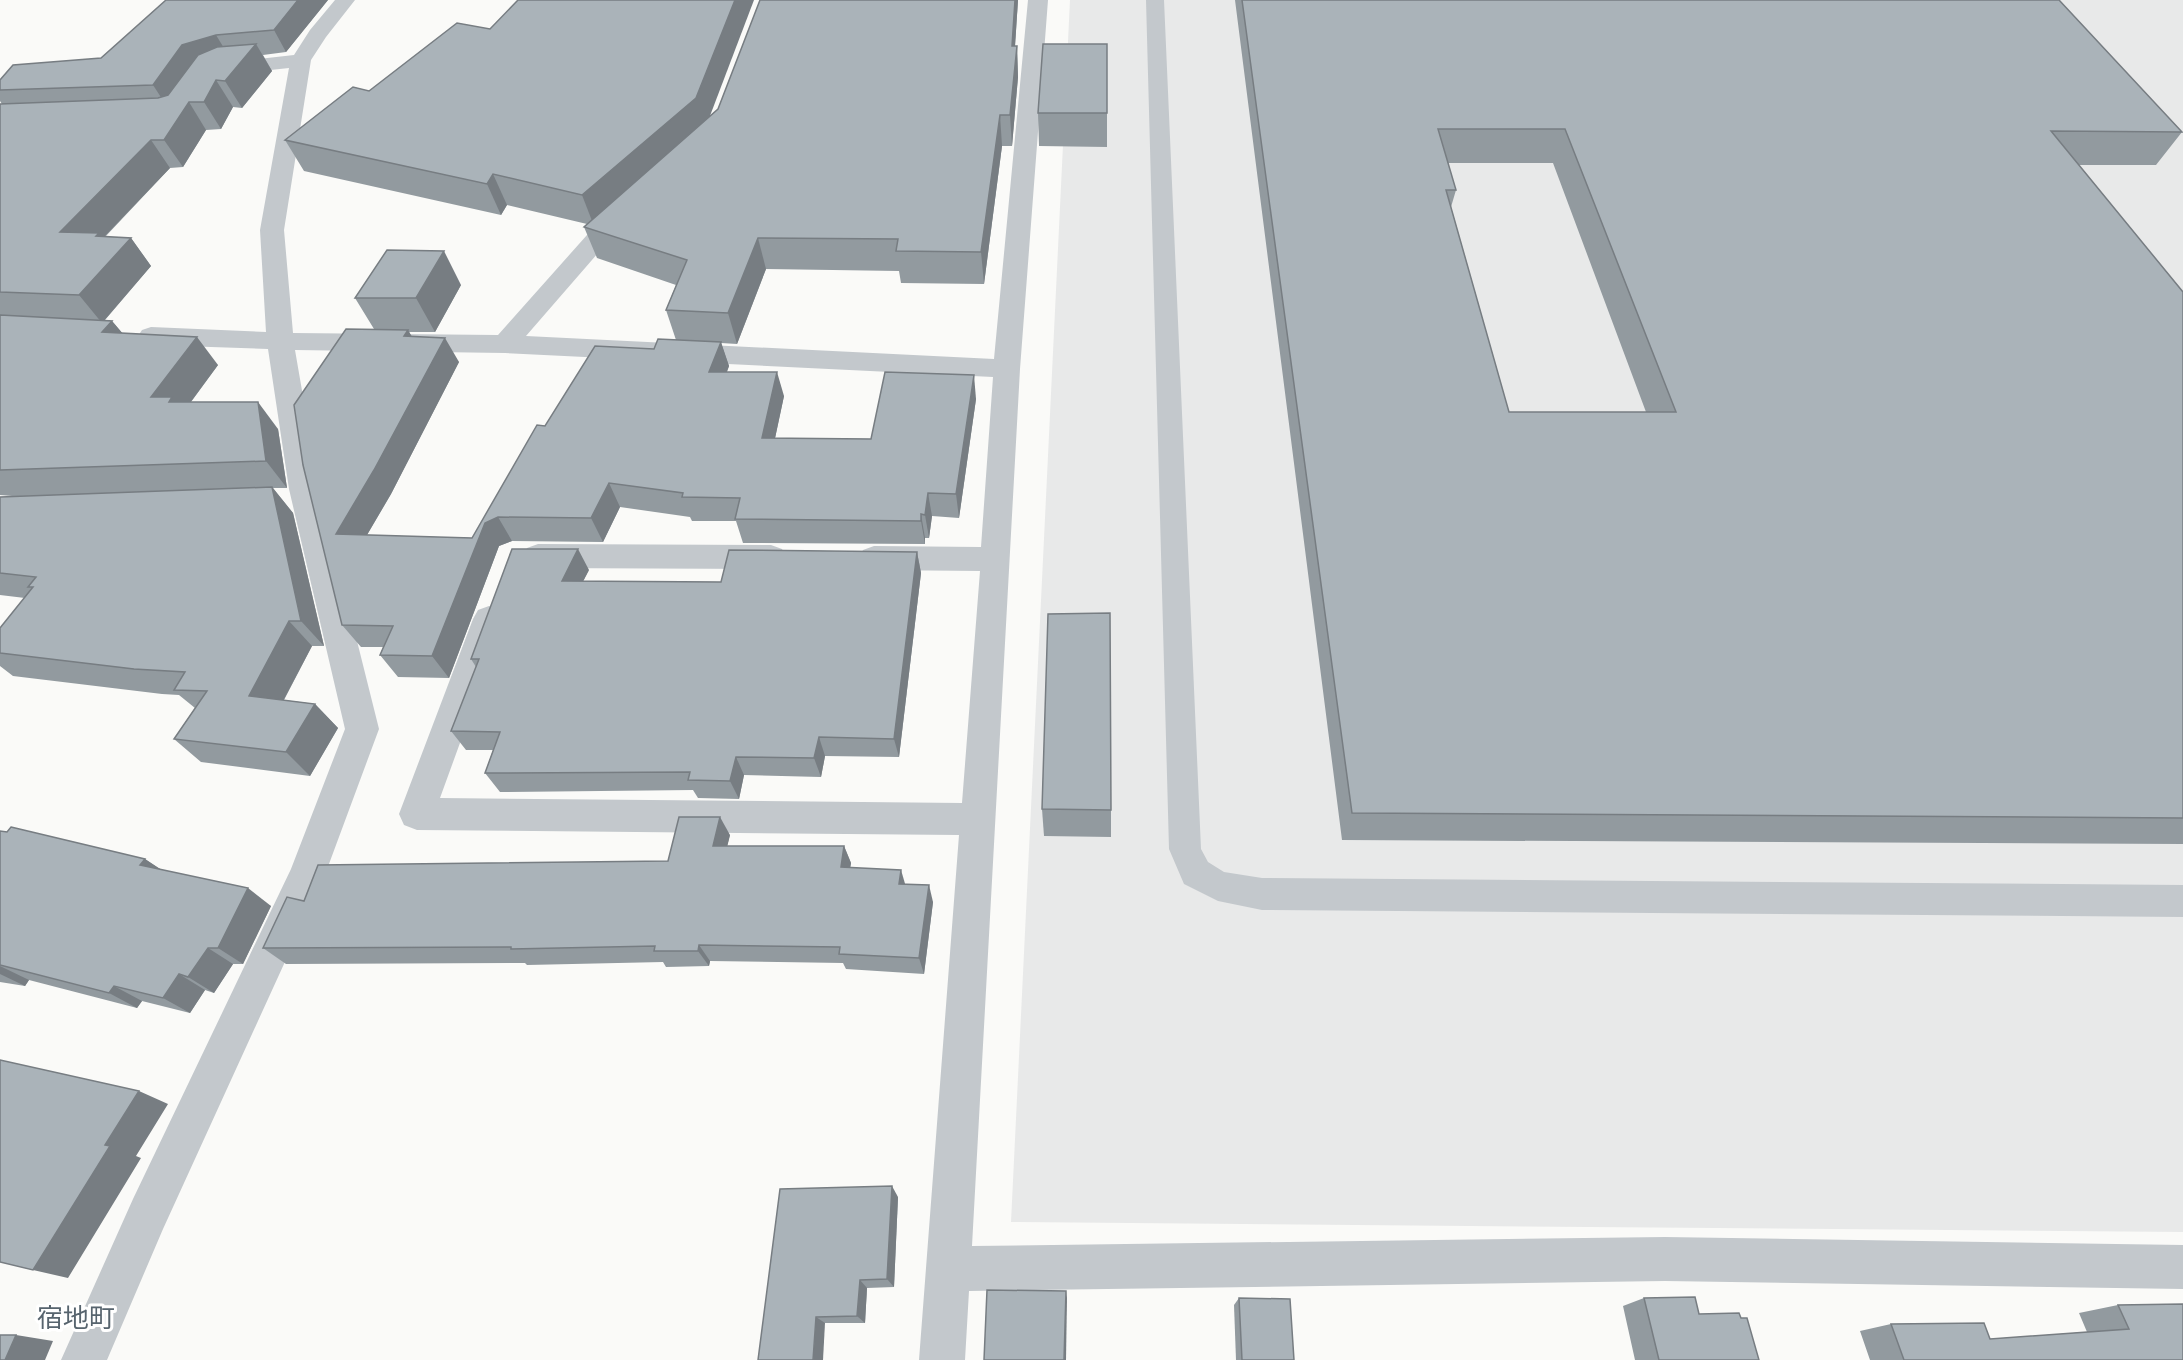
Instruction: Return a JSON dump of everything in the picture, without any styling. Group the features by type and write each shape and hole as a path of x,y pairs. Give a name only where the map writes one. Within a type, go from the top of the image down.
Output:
{"street":[{"path":"84,1360 148,1214 308,872 362,729 295,501 272,230 301,60 317,34 345,0"},
{"path":"942,1360 1007,369 1038,0"},
{"path":"205,75 230,66 301,60"},
{"path":"505,344 596,240 639,201"},
{"path":"128,335 280,341 505,344 1007,369"},
{"path":"796,557 512,555 417,814 978,819"},
{"path":"843,558 996,559"},
{"path":"949,1269 1665,1259 2183,1267"}],"lane":[{"path":"1155,0 1185,849 1196,873 1218,886 1262,894 2183,901"}],"shaded area":[{"path":"1070,0 2183,0 2183,1232 1011,1222"}],"building":[{"path":"166,0 298,0 274,30 216,35 182,45 153,85 0,90 0,80 13,65 101,58"},
{"path":"518,0 735,0 696,98 582,195 493,174 487,184 285,140 353,87 369,91 457,23 490,29"},
{"path":"760,0 1015,0 1012,46 1017,46 1010,115 1000,115 981,252 896,251 898,239 758,238 728,313 666,310 687,260 584,227 718,109"},
{"path":"1242,0 2059,0 2182,132 2051,131 2183,292 2183,818 1352,813","holes":["1438,129 1565,129 1676,412 1509,412 1446,190 1456,190"]},
{"path":"256,44 225,81 216,80 204,102 189,102 164,140 151,140 60,232 99,233 96,236 131,238 79,295 0,292 0,104 158,98 168,95 198,55 217,47"},
{"path":"1043,44 1107,44 1107,113 1038,113"},
{"path":"387,250 444,251 416,298 355,298"},
{"path":"0,315 112,321 102,332 197,337 151,397 172,397 169,402 258,402 266,461 0,470"},
{"path":"346,329 408,330 404,336 445,338 374,470 336,534 472,538 537,425 545,426 595,346 654,349 658,339 721,342 709,372 777,372 762,438 871,439 885,372 974,375 956,494 928,493 925,515 921,514 921,521 735,519 740,498 682,497 683,493 609,483 591,518 498,517 485,523 432,656 380,655 393,626 342,625 303,465 294,405"},
{"path":"272,487 301,621 289,621 249,696 315,704 286,752 174,739 207,691 174,690 185,672 134,669 0,653 0,628 33,587 28,587 36,577 0,573 0,497"},
{"path":"512,549 578,549 562,581 721,582 729,550 917,552 894,739 819,737 814,758 736,757 730,781 688,780 690,772 485,773 500,732 451,731 479,659 471,659"},
{"path":"1110,613 1111,810 1042,809 1048,614"},
{"path":"679,817 720,817 713,846 844,846 841,867 901,870 899,884 929,885 919,958 839,954 840,947 699,945 698,951 654,951 655,946 511,949 511,947 263,948 287,897 304,901 318,865 668,861"},
{"path":"11,827 145,859 140,865 248,888 218,948 208,948 188,977 179,974 163,998 114,986 109,993 0,965 0,831 7,832"},
{"path":"0,1060 139,1091 105,1145 110,1146 33,1270 0,1262"},
{"path":"892,1186 887,1279 860,1280 857,1316 816,1317 813,1360 758,1360 780,1189"},
{"path":"987,1290 1066,1291 1064,1360 984,1360"},
{"path":"1695,1297 1699,1314 1739,1313 1741,1318 1747,1318 1759,1360 1659,1360 1644,1298"},
{"path":"1239,1298 1290,1299 1294,1360 1242,1360"},
{"path":"2183,1304 2183,1360 1904,1360 1891,1324 1984,1323 1990,1339 2129,1329 2118,1305"},
{"path":"0,1335 16,1335 5,1360 0,1360"}],"district":[{"name":"宿地町","path":"76,1317"}]}
